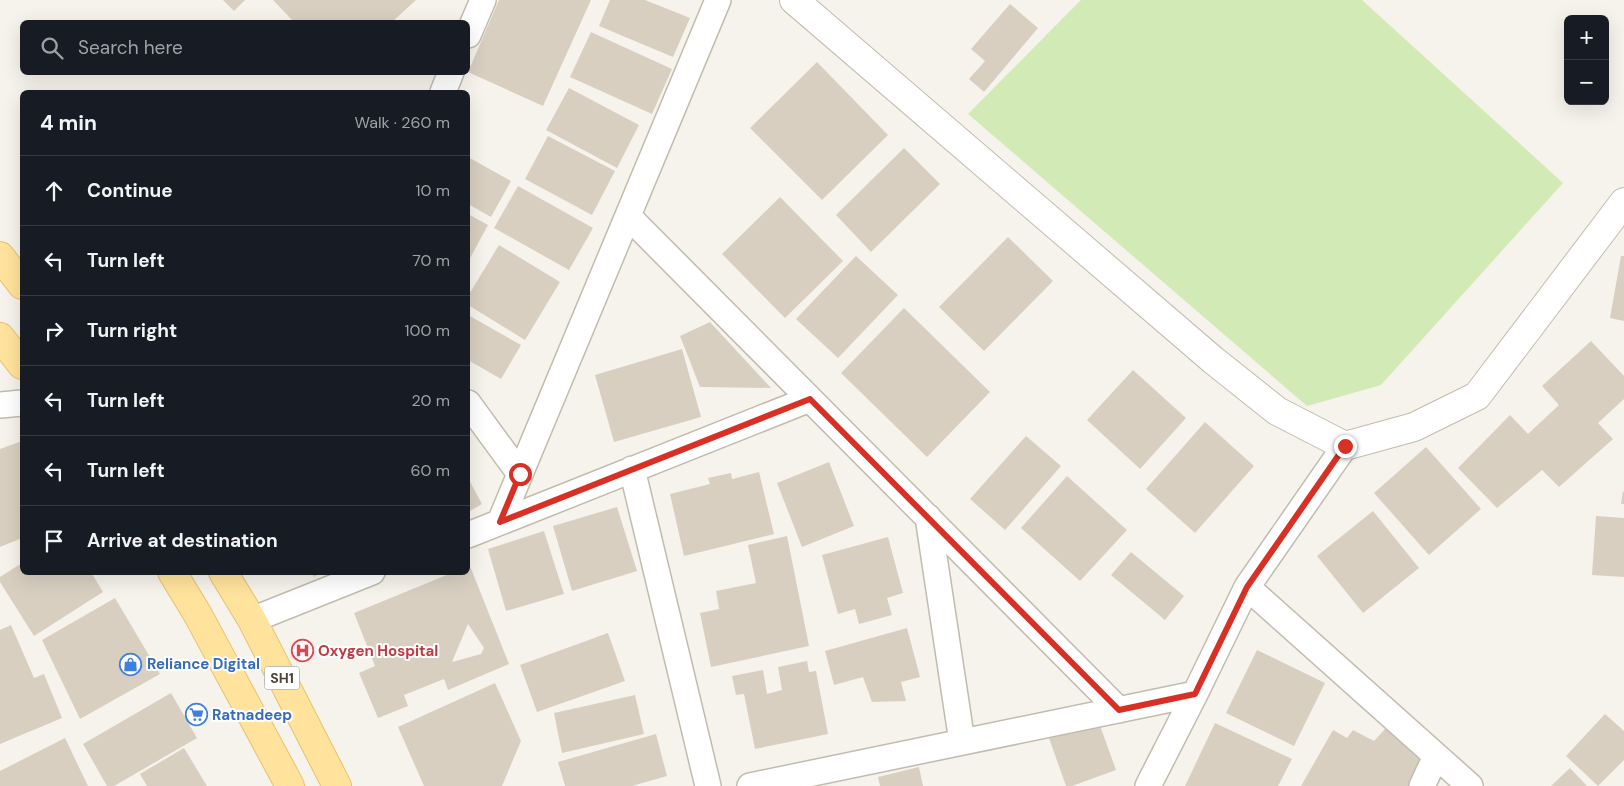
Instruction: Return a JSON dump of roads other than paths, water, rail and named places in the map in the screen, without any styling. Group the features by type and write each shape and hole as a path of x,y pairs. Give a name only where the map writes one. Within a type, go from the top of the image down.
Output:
{"main road":[{"path":"0,256 20,282"},
{"path":"0,337 20,362"},
{"path":"174,575 198,615 290,786"},
{"name":"SH1","path":"225,575 252,620 337,786"}],"street":[{"path":"470,30 483,0"},
{"path":"500,522 718,0"},
{"path":"794,0 1213,360 1277,411 1345,446"},
{"path":"444,90 450,75"},
{"path":"1148,786 1247,587 1345,446 1414,426 1477,396 1624,202"},
{"path":"628,216 1119,710"},
{"path":"470,534 810,399"},
{"path":"0,405 20,403"},
{"path":"470,406 520,474"},
{"path":"632,469 708,786"},
{"path":"928,517 962,742"},
{"path":"252,620 364,575"},
{"path":"1247,587 1470,786"},
{"path":"750,786 842,777 962,742 1195,694"},
{"path":"1422,786 1436,756"}],"place":[{"name":"Oxygen Hospital","path":"302,651"},
{"name":"Reliance Digital","path":"131,664"},
{"name":"Ratnadeep","path":"196,715"}]}
